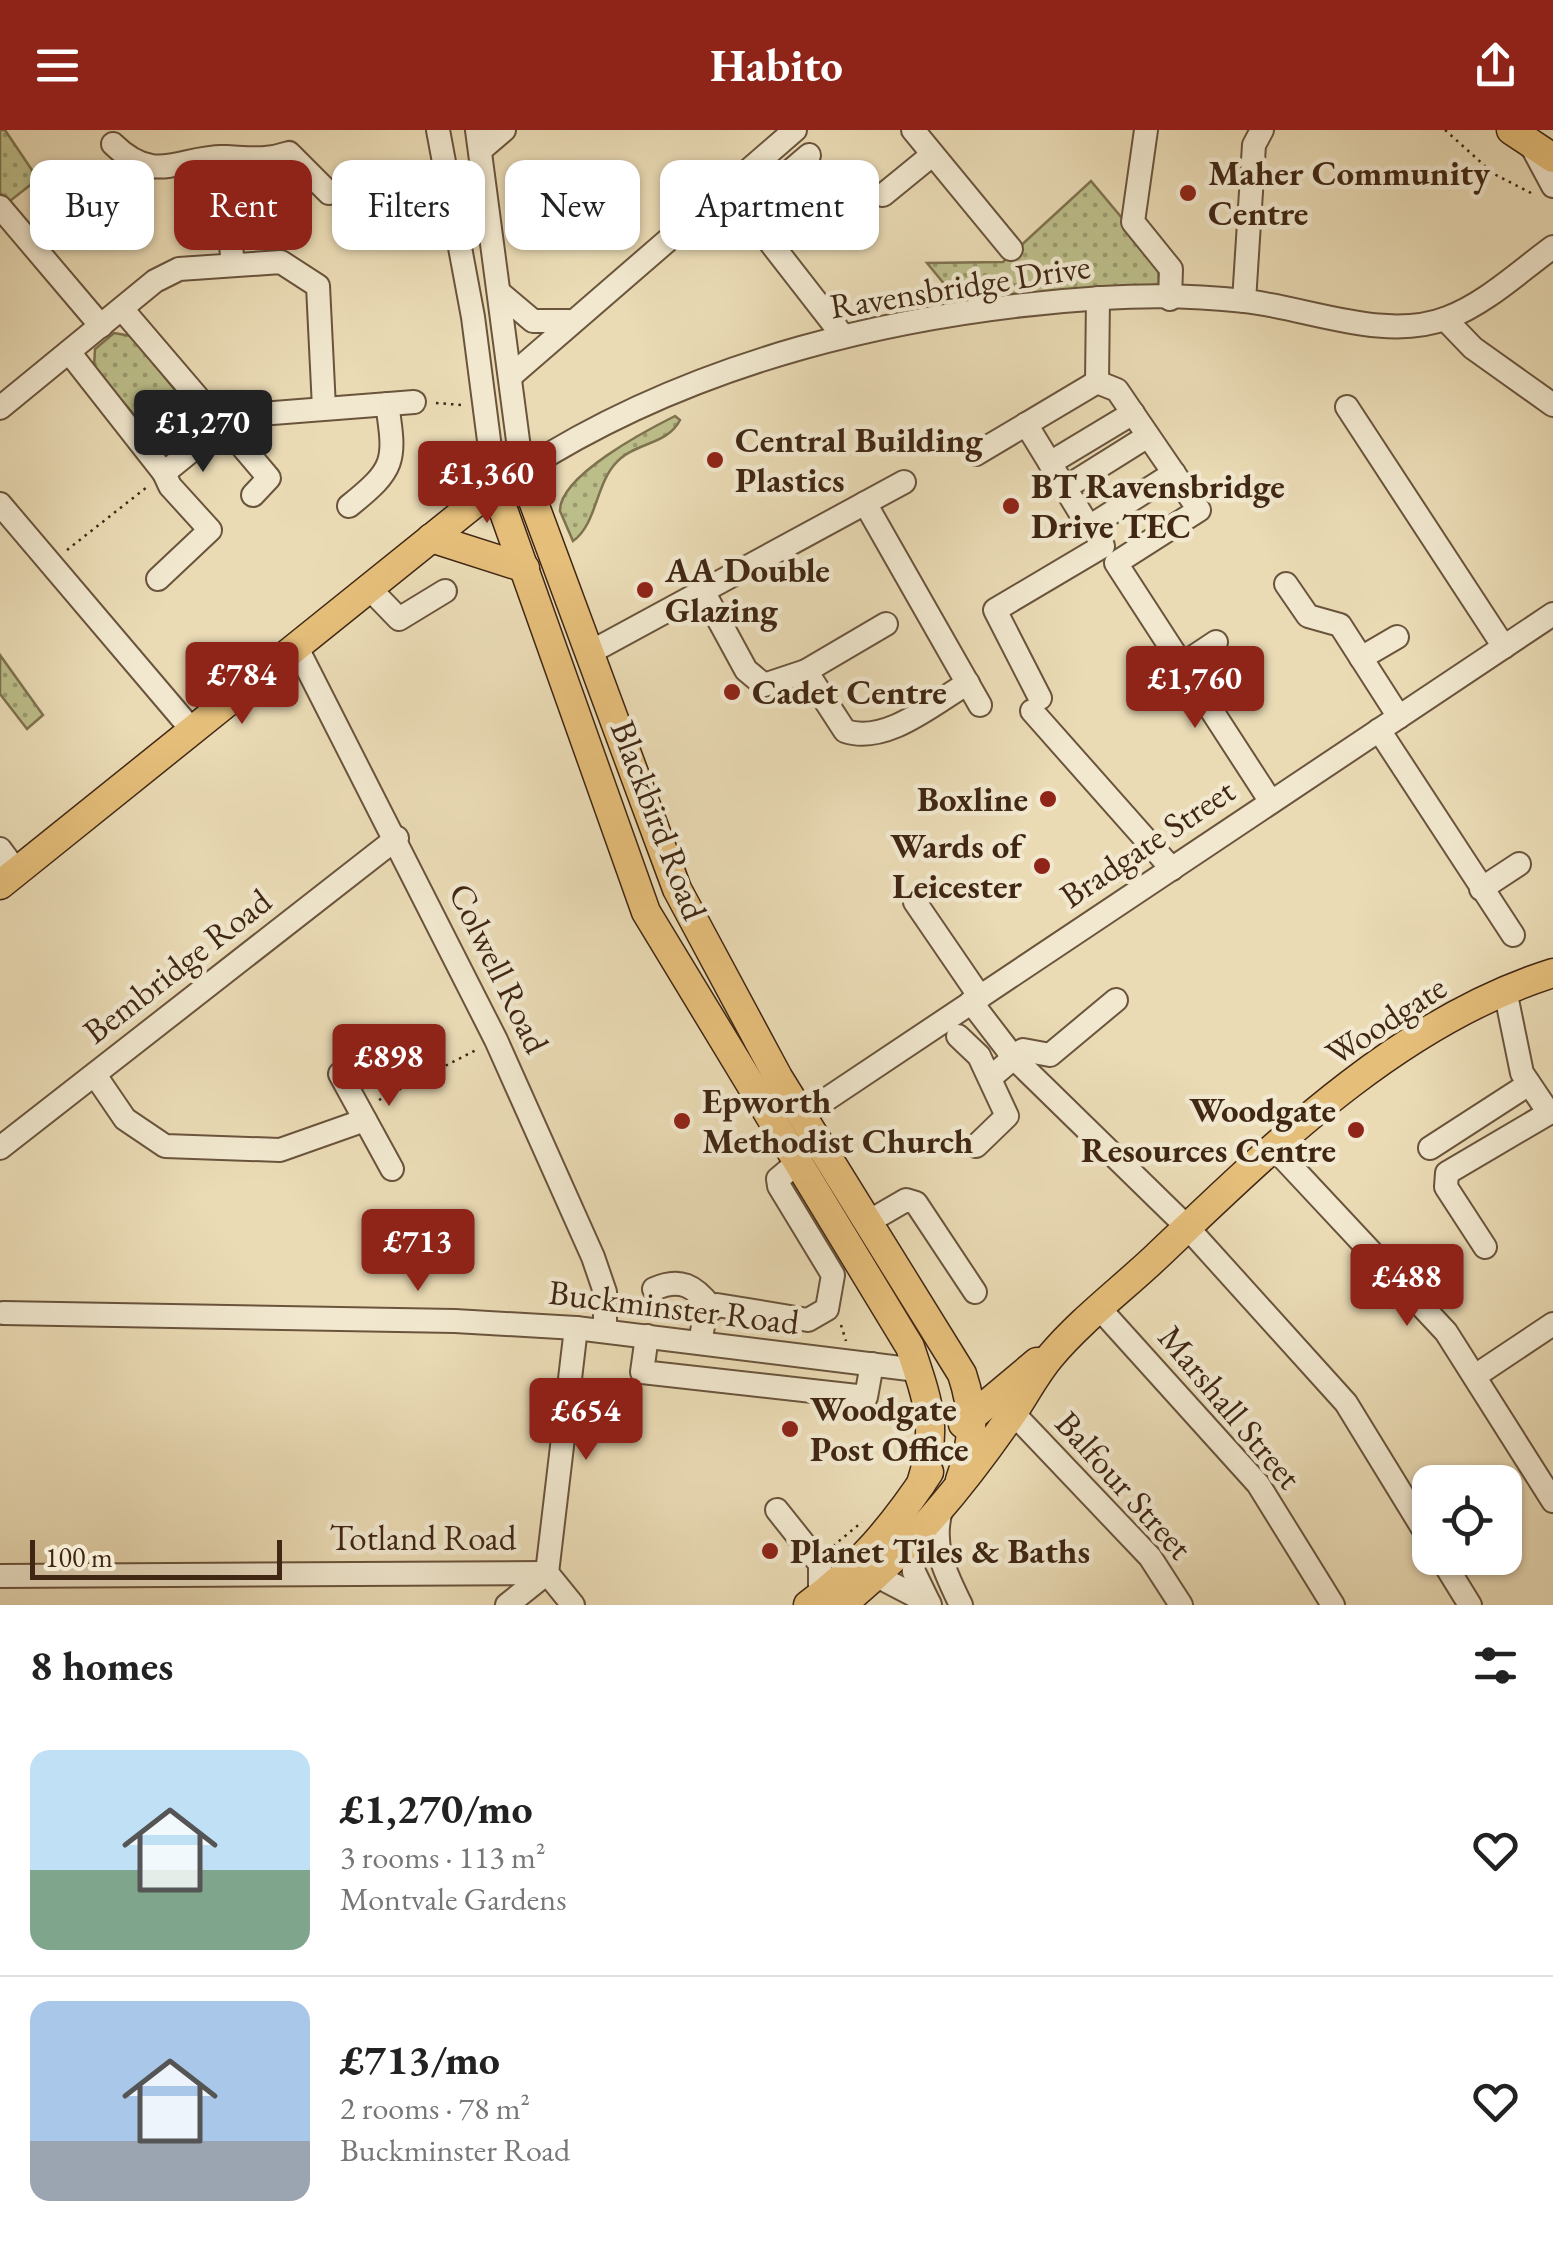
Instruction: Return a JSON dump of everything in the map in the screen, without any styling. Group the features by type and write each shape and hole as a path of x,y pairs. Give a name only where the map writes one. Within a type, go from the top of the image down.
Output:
{"main road":[{"path":"8,878 495,487 522,471"},
{"name":"Blackbird Road","path":"522,471 677,889 753,1032 962,1374 974,1411 970,1453 960,1480"},
{"name":"Blackbird Road","path":"495,487 646,912 910,1348 933,1416 932,1448 916,1494"},
{"path":"431,538 525,568"},
{"name":"Woodgate","path":"872,1564 909,1545 942,1510 1051,1355 1273,1147 1376,1068 1505,990 1553,973"},
{"name":"Woodgate","path":"872,1564 974,1411 1028,1366 1051,1355"},
{"path":"823,1602 872,1564"}],"street":[{"name":"Blackbird Road","path":"438,130 495,487"},
{"path":"480,139 504,130"},
{"path":"510,376 795,130"},
{"path":"913,130 1011,249"},
{"path":"1146,130 1134,222 1171,268 1170,299"},
{"path":"1244,301 1254,146 1262,130"},
{"name":"Blackbird Road","path":"480,139 522,471"},
{"path":"113,144 126,157 163,167 222,157 262,161 296,156 329,192"},
{"path":"1532,145 1547,192"},
{"path":"809,155 745,210 844,336"},
{"path":"883,196 932,155"},
{"path":"222,157 233,265"},
{"path":"0,208 101,326"},
{"name":"Ravensbridge Drive","path":"522,471 576,438 685,387 844,336 996,308 1098,298 1244,301 1410,326 1445,319 1548,254 1553,238"},
{"path":"0,408 155,281 179,269 280,262 318,286 324,408"},
{"path":"501,294 533,321 568,322"},
{"path":"1096,382 1098,298"},
{"path":"122,309 269,478 254,495"},
{"path":"1445,319 1473,348 1553,405"},
{"path":"69,352 164,473 170,486 215,526 158,579"},
{"path":"1096,382 1117,390 1199,510 1103,545 995,610 1036,704 1172,869"},
{"path":"976,454 1096,382"},
{"path":"164,473 223,425 248,414 414,402"},
{"path":"350,506 388,472 393,458 387,404"},
{"path":"1346,407 1504,646"},
{"path":"1050,464 1132,413"},
{"path":"1026,424 1271,802"},
{"path":"1065,488 1148,436"},
{"path":"1103,545 1174,474"},
{"path":"589,653 904,482"},
{"path":"0,504 192,730"},
{"path":"865,504 980,704"},
{"path":"1286,584 1308,616 1340,625 1481,889 1513,935"},
{"path":"369,588 399,619 445,591"},
{"path":"703,591 757,682 775,683 806,671 886,624"},
{"name":"Bradgate Street","path":"803,1115 1553,614"},
{"path":"1361,658 1397,637"},
{"path":"1184,664 1216,642"},
{"name":"Colwell Road","path":"296,646 496,1040 593,1256 605,1292 606,1331"},
{"path":"806,671 846,731 854,734 894,726 968,683"},
{"name":"Bembridge Road","path":"0,1148 396,838"},
{"path":"0,849 8,878"},
{"path":"1481,889 1519,864"},
{"path":"915,902 1014,1058 1188,1227 1346,1403 1412,1511"},
{"path":"1485,1247 1446,1187 1447,1173 1549,1113 1522,1073 1505,990"},
{"path":"990,1078 1023,1050 1050,1055 1116,1000"},
{"path":"729,1050 753,1032"},
{"path":"958,1036 979,1056 1008,1116 976,1146"},
{"path":"340,1074 392,1169"},
{"path":"95,1075 126,1119 166,1146 280,1150 362,1115"},
{"path":"1430,1148 1529,1084"},
{"path":"1273,1147 1446,1332 1553,1501"},
{"path":"700,1343 704,1315 711,1307 724,1305 808,1320 827,1309 833,1275 779,1186 778,1179 797,1164"},
{"path":"868,1222 906,1200 916,1203 975,1292"},
{"path":"654,1289 669,1282 685,1284 711,1307"},
{"name":"Marshall Street","path":"1100,1309 1258,1484 1332,1605"},
{"name":"Buckminster Road","path":"3,1313 455,1321 576,1328 918,1370"},
{"path":"1475,1376 1553,1324"},
{"path":"507,1605 547,1573 576,1328"},
{"path":"646,1336 642,1372 866,1397 872,1364"},
{"path":"731,1383 738,1348"},
{"path":"822,1393 827,1361"},
{"name":"Balfour Street","path":"1013,1413 1150,1557 1180,1605"},
{"path":"916,1494 909,1545 914,1572 930,1604"},
{"path":"776,1510 817,1560 823,1602"},
{"path":"942,1510 935,1532 942,1565 961,1605"},
{"path":"909,1545 942,1565"},
{"path":"872,1564 930,1604"},
{"path":"547,1573 573,1605"},
{"name":"Totland Road","path":"0,1576 547,1573"},
{"path":"1451,1575 1470,1605"}],"path":[{"path":"1445,130 1494,174 1547,192"},
{"path":"414,402 484,406"},
{"path":"50,564 164,473"},
{"path":"362,1115 496,1040"},
{"path":"866,1397 890,1407 910,1435"},
{"path":"817,1560 866,1519"}],"green space":[{"path":"0,130 5,130 30,167 30,185 10,201 0,193"},
{"path":"1091,181 1158,261 1159,286 955,297 927,263 1003,262"},
{"path":"114,333 131,336 197,417 197,434 177,450 161,447 94,367 95,349"},
{"path":"675,416 680,420 667,435 615,464 587,525 573,541 560,511 574,483 607,456"},
{"path":"0,655 43,715 27,729 0,694"}],"place":[{"name":"Maher Community Centre","path":"1188,193"},
{"name":"Central Building Plastics","path":"715,460"},
{"name":"BT Ravensbridge Drive TEC","path":"1011,506"},
{"name":"AA Double Glazing","path":"645,590"},
{"name":"Cadet Centre","path":"732,692"},
{"name":"Boxline","path":"1048,799"},
{"name":"Wards of Leicester","path":"1042,866"},
{"name":"Epworth Methodist Church","path":"682,1121"},
{"name":"Woodgate Resources Centre","path":"1356,1130"},
{"name":"Woodgate Post Office","path":"790,1429"},
{"name":"Planet Tiles & Baths","path":"770,1551"}]}
